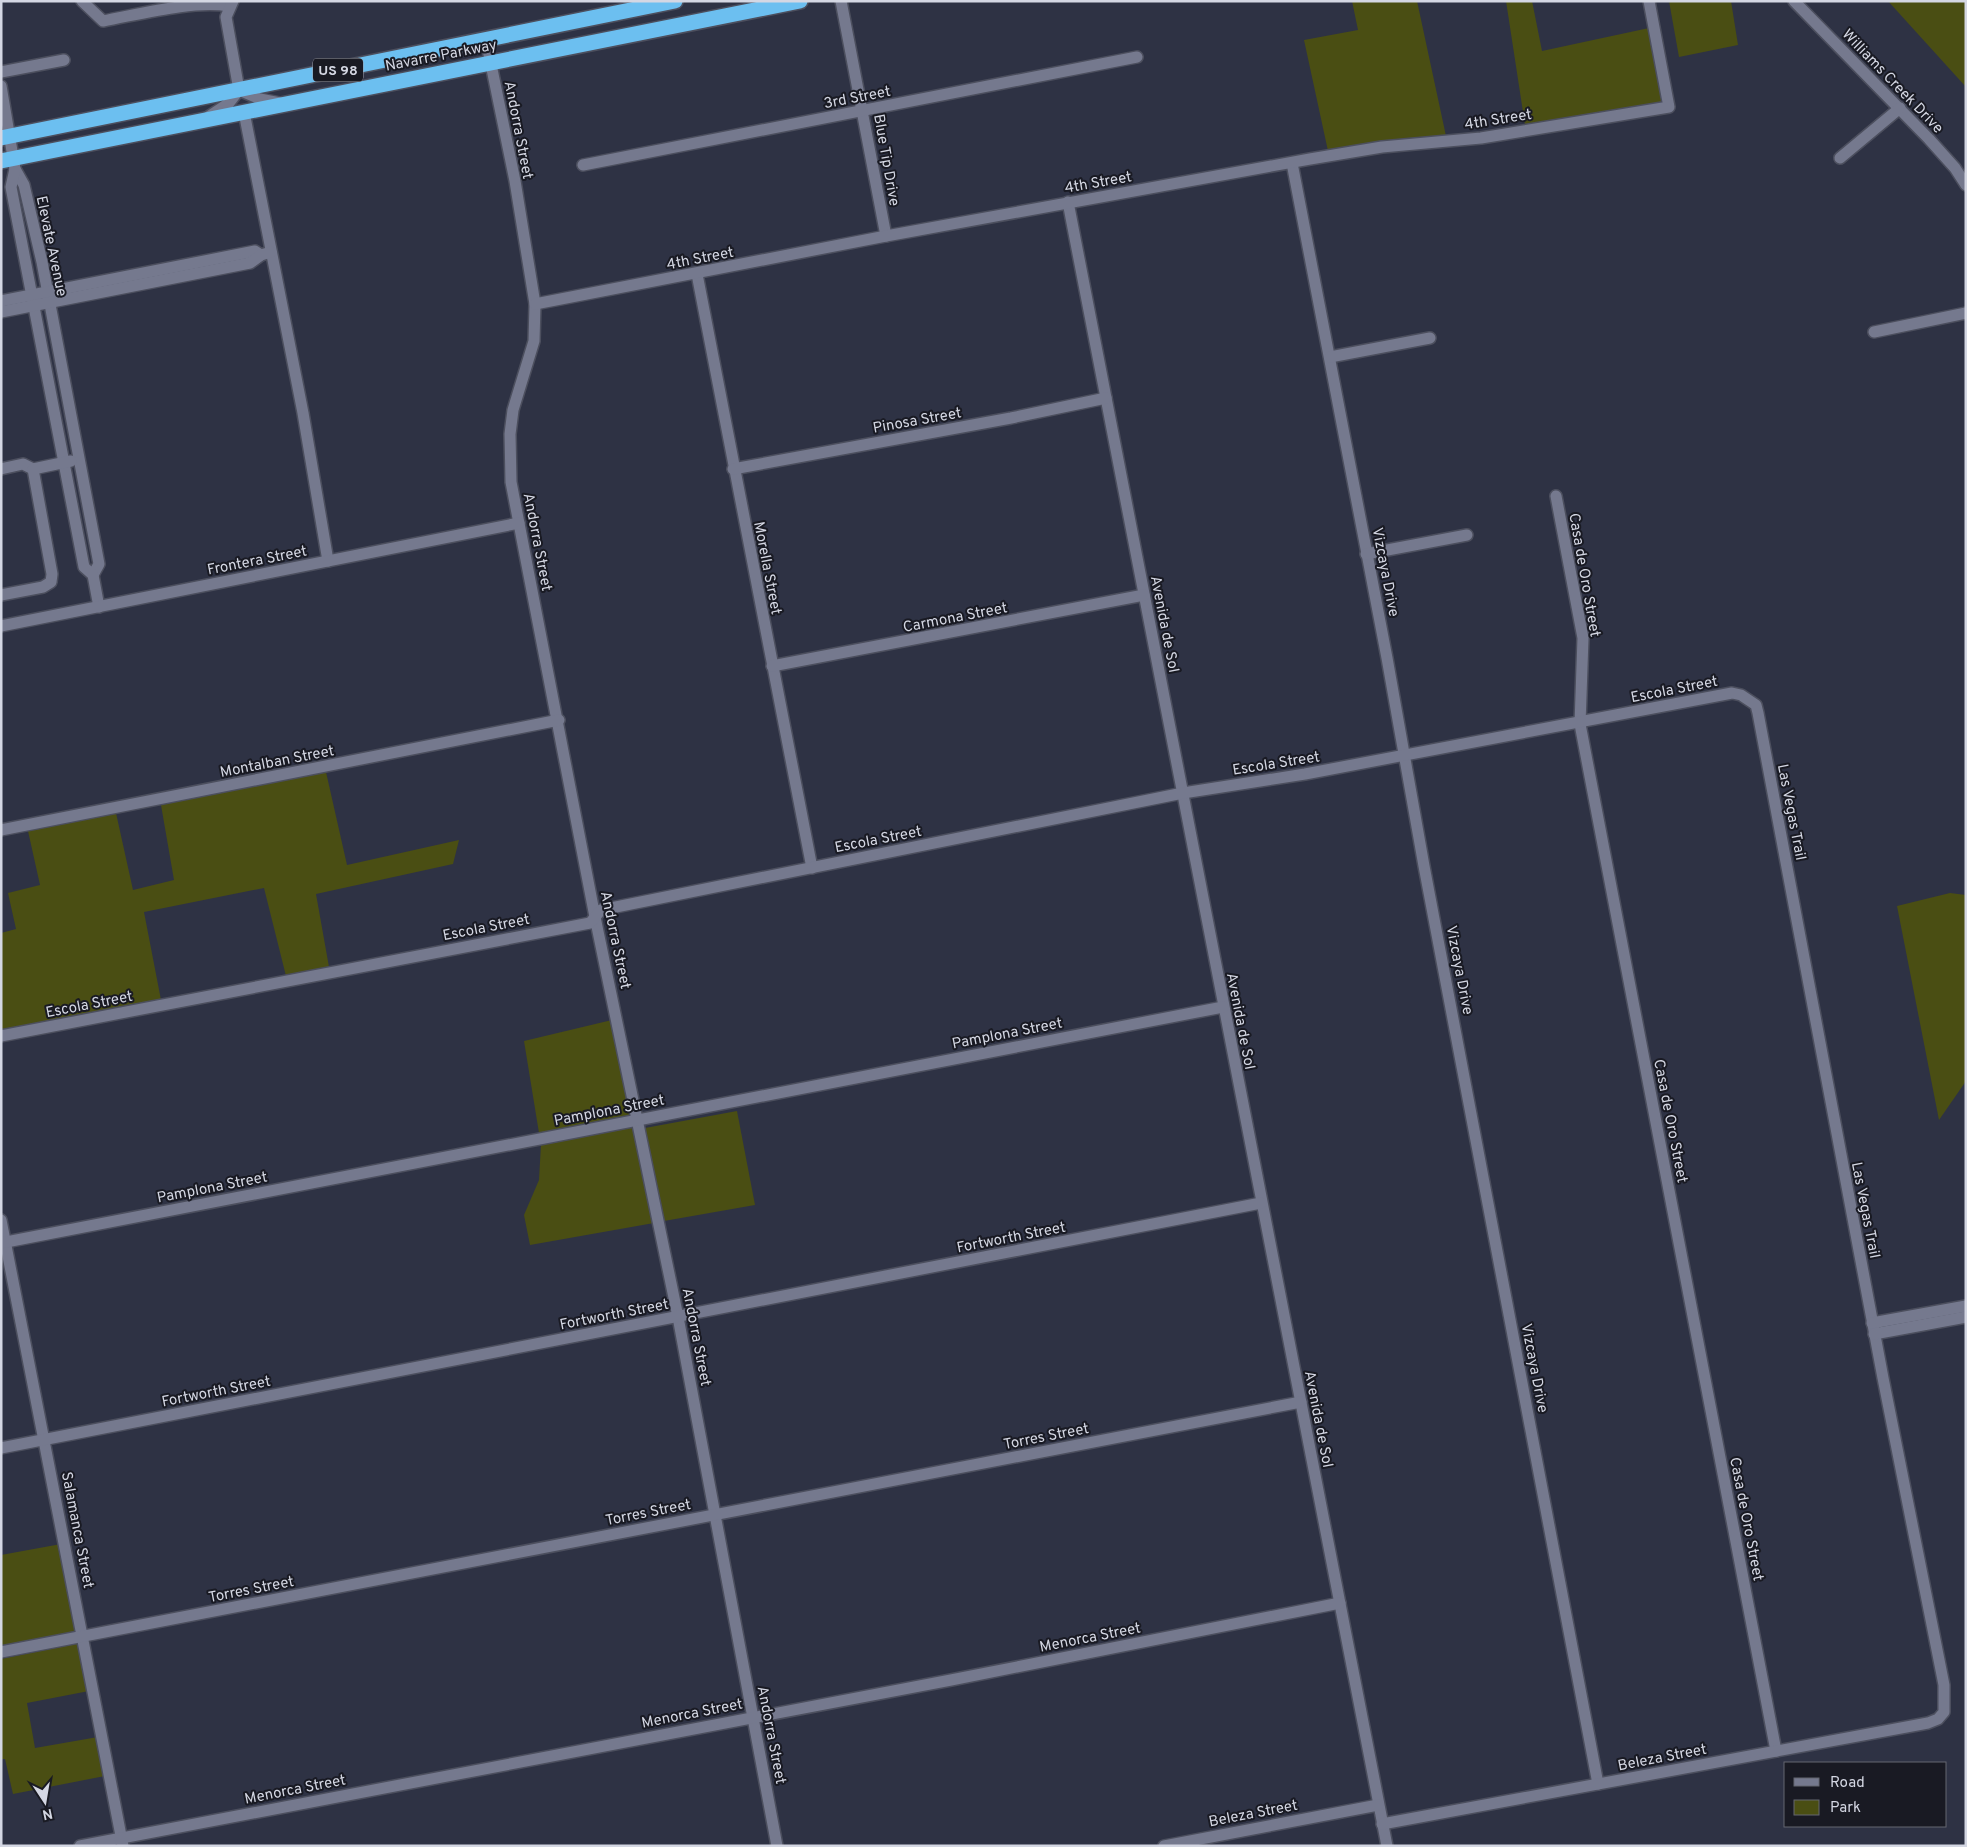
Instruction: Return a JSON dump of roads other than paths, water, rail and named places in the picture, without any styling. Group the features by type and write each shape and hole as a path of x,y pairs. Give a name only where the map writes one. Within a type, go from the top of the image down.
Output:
{"highway":[{"name":"Navarre Parkway","path":"6,137 675,1"},
{"name":"Navarre Parkway","path":"10,163 244,112 800,1"}],"street":[{"path":"82,1 104,21 200,3 231,4 226,17 240,90"},
{"name":"Blue Tip Drive","path":"841,1 886,236"},
{"name":"4th Street","path":"535,304 1068,202 1382,147 1481,138 1669,107 1650,1"},
{"name":"Williams Creek Drive","path":"1794,1 1900,108 1955,168 1966,185"},
{"name":"Andorra Street","path":"486,40 515,181 535,304 534,341 513,410 510,434 511,482 559,720 595,916 678,1317 777,1846"},
{"name":"3rd Street","path":"583,165 1137,57"},
{"path":"1,72 64,60"},
{"path":"1,86 12,187 33,300 84,567 93,575 99,607"},
{"path":"240,90 260,99 285,104"},
{"path":"202,121 229,103 240,90"},
{"path":"1840,158 1900,108"},
{"path":"244,112 266,253 303,413 328,561"},
{"name":"Elevate Avenue","path":"10,163 24,185 47,292 99,564 93,575"},
{"name":"Vizcaya Drive","path":"1292,163 1598,1784"},
{"name":"Avenida de Sol","path":"1068,202 1387,1846"},
{"path":"1,312 33,300 47,292 255,251 266,253"},
{"path":"1,300 33,300 50,309 250,264 266,253"},
{"name":"Morella Street","path":"697,274 812,868"},
{"path":"1874,332 1966,313"},
{"path":"1330,357 1430,338"},
{"name":"Pinosa Street","path":"734,469 1011,418 1106,398"},
{"path":"1,469 23,464 33,469 80,460"},
{"path":"1,595 43,587 51,582 52,574 33,469"},
{"name":"Casa de Oro Street","path":"1556,496 1583,638 1580,724 1776,1751"},
{"name":"Frontera Street","path":"1,626 519,523"},
{"path":"1366,554 1467,535"},
{"name":"Carmona Street","path":"772,666 1144,595"},
{"name":"Escola Street","path":"1,1036 590,923 601,910 1183,793 1305,774 1580,724 1732,693 1741,695 1756,705 1758,713"},
{"name":"Las Vegas Trail","path":"1758,713 1873,1328 1944,1685 1944,1712"},
{"name":"Montalban Street","path":"1,830 559,720"},
{"name":"Pamplona Street","path":"4,1243 1223,1007"},
{"name":"Fortworth Street","path":"1,1448 1261,1203"},
{"name":"Salamanca Street","path":"1,1220 4,1243 46,1440 123,1842"},
{"path":"1873,1328 1966,1306"},
{"path":"1873,1328 1966,1317"},
{"name":"Torres Street","path":"1,1652 1301,1402"},
{"name":"Menorca Street","path":"80,1846 123,1842 753,1716 1340,1603"},
{"name":"Beleza Street","path":"1382,1824 1928,1722 1938,1719 1944,1712"},
{"name":"Beleza Street","path":"1164,1846 1378,1805"}]}
